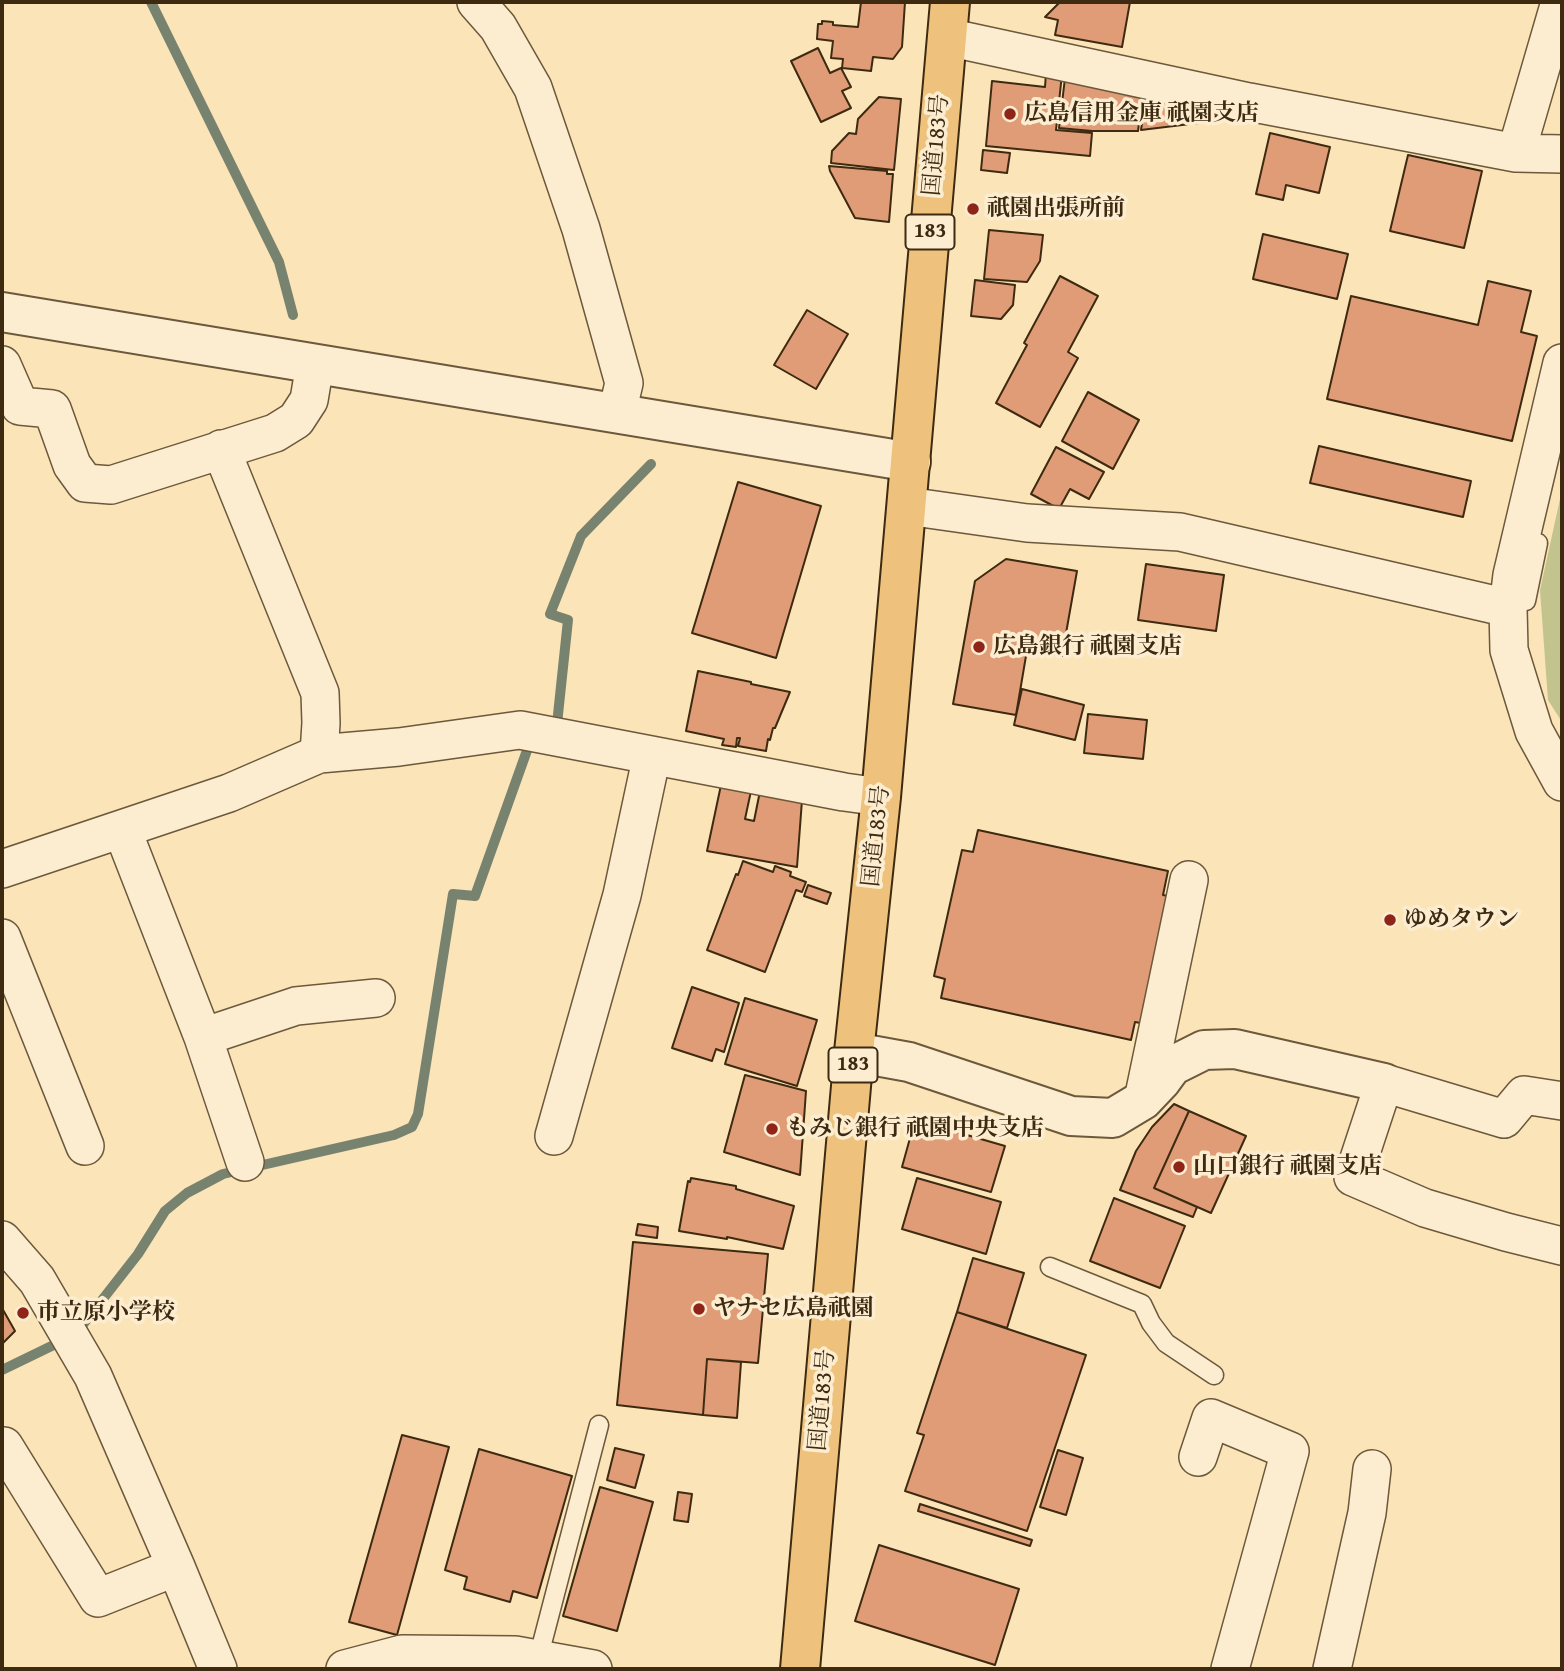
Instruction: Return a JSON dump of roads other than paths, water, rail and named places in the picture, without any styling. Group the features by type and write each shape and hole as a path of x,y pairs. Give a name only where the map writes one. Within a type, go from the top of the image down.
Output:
{"highway":[{"name":"国道183号","path":"800,1669 854,1052 881,797 948,20"}],"street":[{"path":"476,2 498,27 533,88 577,216 624,383 617,414"},
{"path":"1516,153 1560,2"},
{"path":"948,20 1249,102 1516,153 1562,154"},
{"path":"2,345 2,312 911,462"},
{"path":"1562,363 1512,575 1517,605 1508,650 1534,731 1562,782"},
{"path":"2,365 20,406 52,409 72,466 85,483 111,485 275,433 296,420 309,400 315,364"},
{"path":"221,449 320,693 319,754"},
{"path":"907,506 1027,523 1180,532 1517,605"},
{"path":"2,869 229,793 319,754 399,747 520,730 881,797"},
{"path":"554,1136 622,895 652,755"},
{"path":"122,829 203,1037 245,1161"},
{"path":"1143,1100 1189,880"},
{"path":"2,938 85,1146"},
{"path":"203,1037 296,1006 376,998"},
{"path":"854,1052 909,1062 1071,1116 1114,1118 1143,1100 1172,1066 1204,1050 1235,1049 1384,1083 1504,1119 1524,1095 1562,1101"},
{"path":"1384,1083 1353,1177 1425,1208 1562,1245"},
{"path":"2,1240 37,1280 93,1376 218,1669"},
{"path":"1198,1457 1212,1418 1290,1451 1230,1669"},
{"path":"4,1446 98,1598 176,1567"},
{"path":"1332,1669 1367,1514 1372,1469"},
{"path":"345,1669 402,1654 515,1655 593,1669"}],"lane":[{"path":"1517,605 1540,530"},
{"path":"1049,1267 1142,1304 1166,1343 1214,1375"},
{"path":"538,1660 599,1425"}],"waterway":[{"path":"151,2 279,262 293,315"},
{"path":"557,724 568,620 550,614 581,536 651,464"},
{"path":"81,1327 138,1254 165,1211 187,1193 223,1174 394,1135 412,1127 418,1114 453,894 475,896 530,742"},
{"path":"2,1370 64,1340"}],"place":[{"name":"広島信用金庫 祇園支店","path":"1010,114"},
{"name":"祇園出張所前","path":"973,209"},
{"name":"広島銀行 祇園支店","path":"979,647"},
{"name":"ゆめタウン","path":"1390,920"},
{"name":"もみじ銀行 祇園中央支店","path":"772,1129"},
{"name":"山口銀行 祇園支店","path":"1179,1167"},
{"name":"ヤナセ広島祇園","path":"699,1309"},
{"name":"市立原小学校","path":"23,1313"}]}
